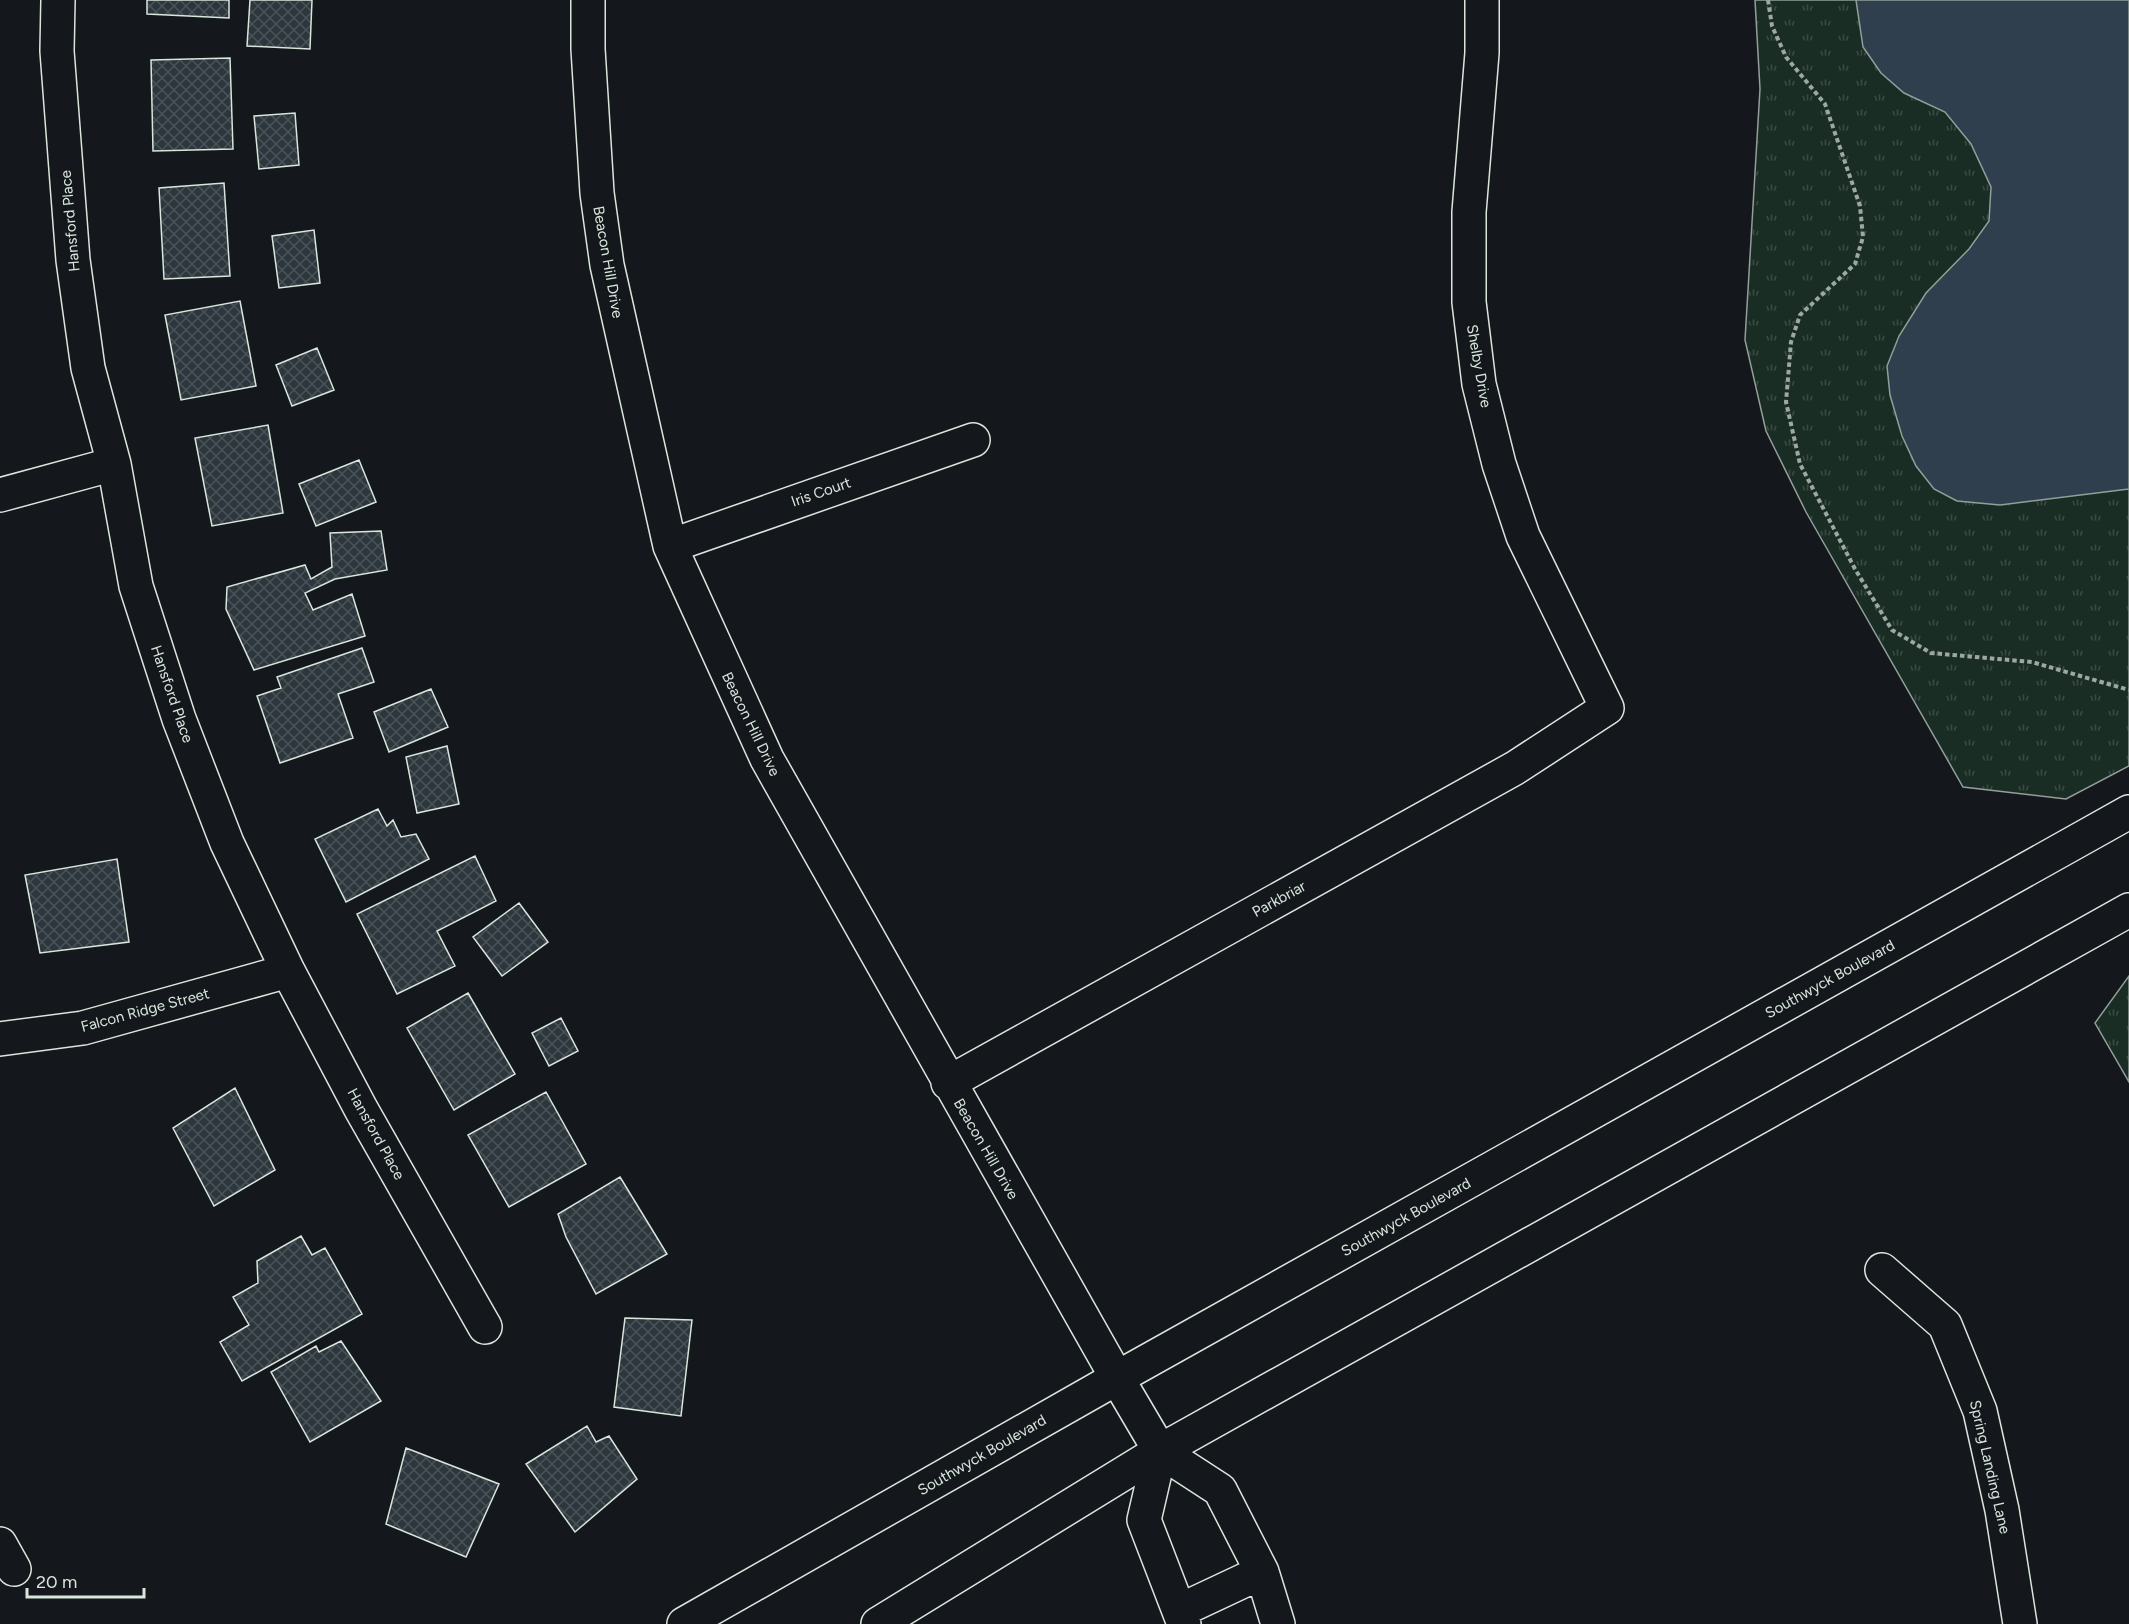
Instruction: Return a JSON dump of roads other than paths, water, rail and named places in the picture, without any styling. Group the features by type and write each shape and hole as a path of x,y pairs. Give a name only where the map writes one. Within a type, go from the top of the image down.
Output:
{"street":[{"name":"Hansford Place","path":"58,0 57,51 73,260 88,368 114,464 136,586 179,719 226,843 288,971 361,1109 485,1327"},
{"name":"Beacon Hill Drive","path":"588,0 588,49 597,194 607,266 670,546 767,759 948,1083 1160,1451"},
{"name":"Shelby Drive","path":"1482,0 1482,53 1469,212 1469,302 1479,384 1499,464 1523,536 1607,708"},
{"name":"Iris Court","path":"670,546 973,440"},
{"path":"0,495 114,464"},
{"name":"Parkbriar","path":"948,1083 1515,768 1607,708"},
{"name":"Southwyck Boulevard","path":"684,1624 1117,1378 2129,812"},
{"path":"878,1624 1160,1451 2129,910"},
{"name":"Falcon Ridge Street","path":"0,1039 83,1028 288,971"},
{"name":"Spring Landing Lane","path":"1882,1270 1945,1325 1980,1411 2001,1510 2020,1624"},
{"path":"1160,1451 1220,1490 1262,1572 1278,1624"},
{"path":"1160,1451 1144,1520 1181,1618 1262,1572"}],"water":[{"path":"1856,0 2129,0 2129,489 2000,505 1957,501 1934,489 1916,466 1902,436 1890,395 1887,366 1899,336 1926,293 1969,249 1989,221 1991,187 1971,144 1945,112 1904,93 1881,73 1863,47"}]}
